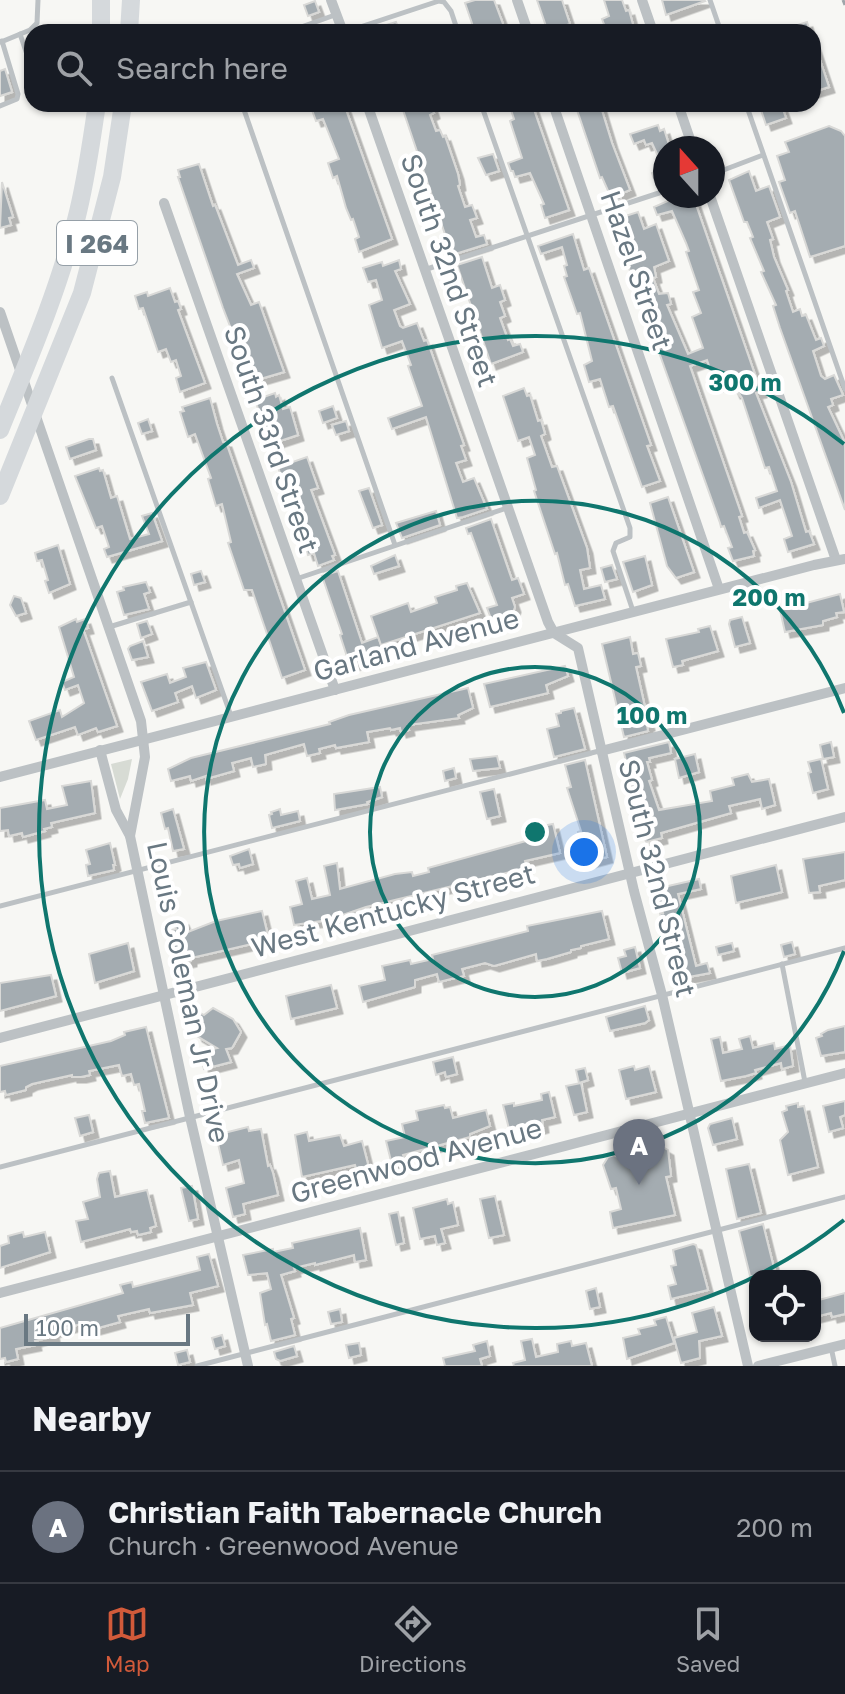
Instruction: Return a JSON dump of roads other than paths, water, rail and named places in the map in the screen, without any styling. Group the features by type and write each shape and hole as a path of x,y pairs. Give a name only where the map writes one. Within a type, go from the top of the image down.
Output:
{"highway":[{"path":"101,0 101,24"},
{"path":"130,24 131,0"},
{"name":"I 264","path":"0,430 40,332 76,220 96,112"},
{"name":"I 264","path":"0,496 92,261 112,177 122,112"}],"street":[{"path":"331,0 340,24"},
{"path":"517,0 525,24"},
{"path":"642,0 650,24"},
{"name":"South 32nd Street","path":"370,112 548,622 554,633 578,648 748,1366"},
{"name":"Hazel Street","path":"556,112 719,589"},
{"path":"681,112 689,136"},
{"name":"South 33rd Street","path":"164,203 335,690"},
{"path":"714,208 840,560"},
{"name":"Louis Coleman Jr Drive","path":"0,312 141,721 145,757 130,836 190,1117 248,1366"},
{"name":"Garland Avenue","path":"0,777 840,560"},
{"path":"601,751 845,688"},
{"path":"100,750 116,810 130,836"},
{"name":"West Kentucky Street","path":"0,1038 845,817"},
{"name":"Greenwood Avenue","path":"0,1293 845,1073"},
{"path":"758,1366 845,1344"}],"lane":[{"path":"36,24 38,0"},
{"path":"710,0 718,24"},
{"path":"369,24 439,1 449,7 455,24"},
{"path":"310,24 336,15"},
{"path":"0,106 17,99 18,94 1,42 24,32"},
{"path":"20,34 24,46"},
{"path":"245,112 395,545"},
{"path":"484,112 630,528 629,538 616,543 613,551 633,612"},
{"path":"749,112 845,389"},
{"path":"725,169 763,155"},
{"path":"425,270 653,195"},
{"path":"112,378 232,717"},
{"path":"295,579 507,508"},
{"path":"109,627 191,602"},
{"path":"0,906 601,751"},
{"path":"0,1167 845,948"},
{"path":"782,964 805,1083"},
{"path":"197,1366 845,1197"},
{"path":"831,1347 835,1366"}],"railway":[{"path":"843,0 845,5"}],"place":[{"name":"Christian Faith Tabernacle Church","path":"639,1185"}]}
